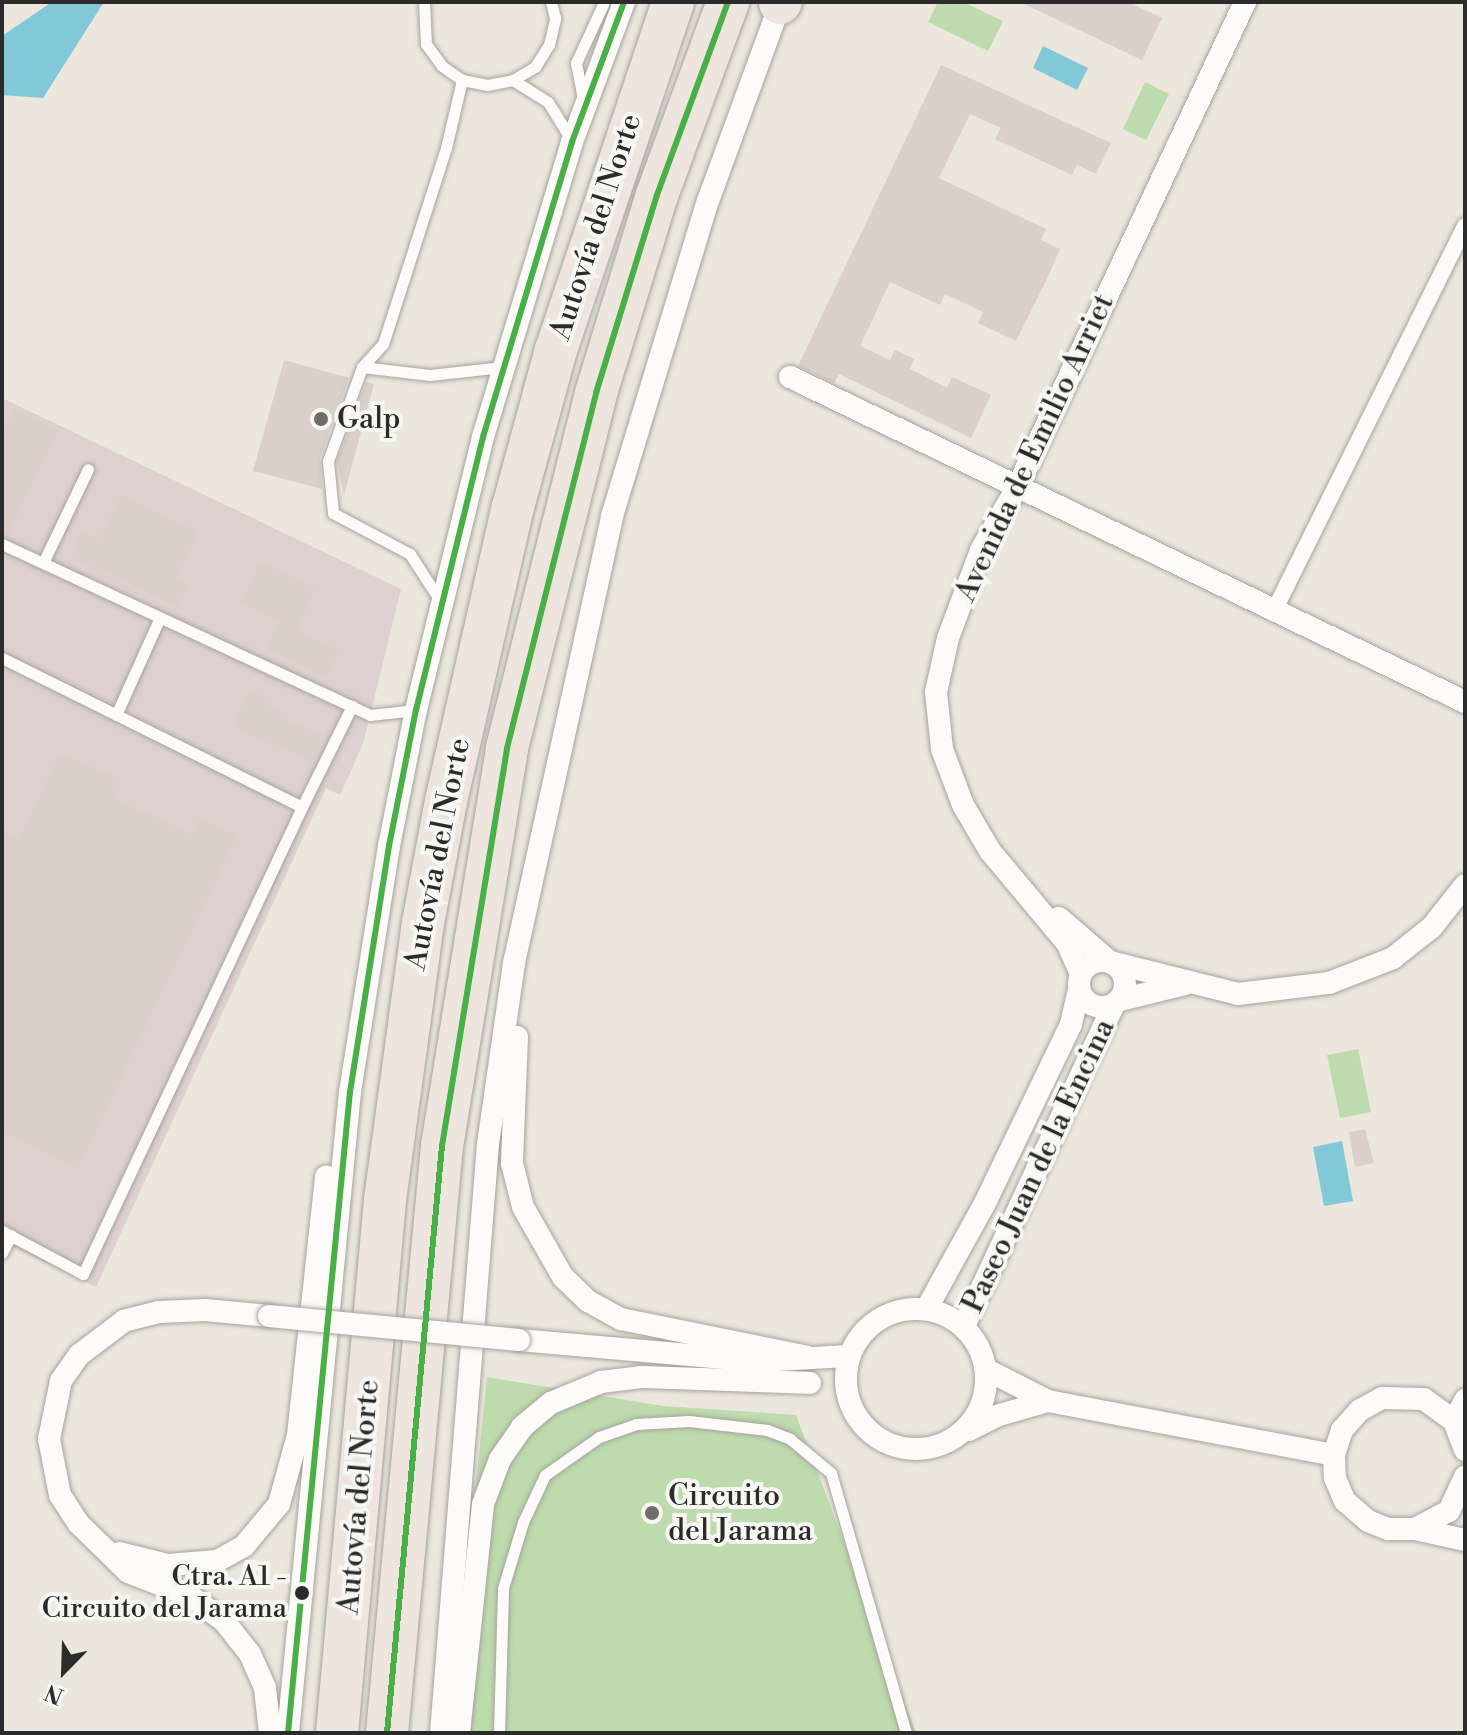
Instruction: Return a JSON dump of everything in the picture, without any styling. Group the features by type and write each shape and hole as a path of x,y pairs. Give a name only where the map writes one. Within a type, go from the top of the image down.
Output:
{"highway":[{"name":"Autovía del Norte","path":"337,1733 385,1200 423,923 443,816 509,522 556,350 673,2"},
{"name":"Autovía del Norte","path":"387,1733 442,1146 507,748 596,393 657,195 728,2"}],"street":[{"path":"288,1733 350,1092 374,925 416,710 503,367 572,142 624,2"},
{"path":"441,1733 488,1144 514,963 612,516 653,372 781,2"},
{"name":"Avenida de Emilio Arriet","path":"1080,981 1067,943 1041,906 990,851 963,805 942,749 936,692 948,638 981,550 1018,486 1245,2"},
{"path":"1273,613 1465,226"},
{"path":"790,377 1273,613 1465,702"},
{"path":"540,839 520,998 512,1163 523,1207 545,1253 588,1301 621,1319 807,1357"},
{"path":"1190,983 1117,1002 1091,1005 1080,981 1095,962 1110,962 1238,994 1329,983 1393,958 1432,927 1465,885"},
{"path":"1041,906 1125,978 1117,1002"},
{"name":"Paseo Juan de la Encina","path":"927,1308 985,1203 1071,1024 1080,981"},
{"name":"Paseo Juan de la Encina","path":"964,1326 1117,1002"},
{"path":"103,1547 168,1565 217,1561 262,1529 279,1504 298,1435 328,1164 350,1092"},
{"path":"849,1401 849,1356 861,1334 879,1318 902,1309 927,1308 964,1326 987,1370 1048,1401 1334,1455"},
{"path":"270,1733 265,1688 250,1654 224,1621 190,1596 128,1572 60,1495 49,1439 53,1405 79,1355 124,1321 159,1312 269,1316 761,1361 849,1356"},
{"path":"761,1361 849,1401 872,1433 889,1444 928,1449 996,1416 1048,1401"},
{"path":"961,1434 977,1416 987,1370"},
{"path":"459,1733 483,1504 500,1459 522,1427 551,1403 601,1382 641,1377 810,1383"},
{"path":"1465,1450 1454,1421 1424,1399 1382,1398 1360,1410 1342,1430 1334,1455 1335,1478 1357,1513 1388,1529 1415,1529 1465,1540"},
{"path":"1454,1421 1465,1400"},
{"path":"1415,1529 1449,1511 1464,1483"}],"lane":[{"path":"424,2 426,44 442,66 462,80 487,85 513,80 535,67 549,45 555,18 551,2"},
{"path":"585,107 576,63 604,2"},
{"path":"441,602 410,554 333,513 328,461 362,367 383,344 446,148 462,80"},
{"path":"513,80 548,102 572,142"},
{"path":"362,367 430,375 503,367"},
{"path":"43,563 88,469"},
{"path":"2,544 370,715 416,710"},
{"path":"116,715 160,617"},
{"path":"2,658 302,807"},
{"path":"2,1253 7,1233 83,1274 352,706"},
{"path":"499,1733 503,1588 523,1522 545,1475 599,1437 636,1424 689,1421 767,1430 790,1439 831,1473 906,1733"}],"shaded area":[{"path":"2,398 401,589 363,744 340,795 326,788 96,1287 2,1242"}],"green space":[{"path":"938,2 963,2 1003,21 988,51 928,22"},
{"path":"1145,82 1169,94 1146,140 1123,129"},
{"path":"1358,1049 1371,1112 1340,1118 1327,1055"},
{"name":"Circuito del Jarama","path":"487,1377 663,1406 796,1415 916,1733 450,1733"}],"water":[{"path":"52,2 104,2 43,98 2,95 2,36"},
{"path":"1043,46 1088,68 1077,90 1033,68"},
{"path":"1342,1141 1353,1201 1324,1206 1313,1147"}],"building":[{"path":"1020,2 1128,2 1162,18 1142,60"},
{"path":"941,65 1111,143 1096,174 1077,165 1072,175 995,139 1001,128 970,114 939,178 1046,229 1041,240 1060,249 1016,341 978,323 983,312 945,294 940,305 890,282 860,346 890,360 895,350 914,359 910,369 947,388 952,377 991,395 971,438 839,374 834,383 798,366"},
{"path":"284,360 349,378 320,458 322,489 253,471"},
{"path":"366,382 374,384 344,495 337,462"},
{"path":"14,410 58,430 7,537 2,536 2,435"},
{"path":"121,495 198,532 175,578 188,584 177,607 71,556 82,532 99,540"},
{"path":"260,562 316,589 296,630 339,650 327,677 266,648 279,621 241,603"},
{"path":"249,690 267,698 264,704 282,712 280,717 323,736 312,761 233,727"},
{"path":"60,753 122,780 114,798 192,835 199,819 237,836 78,1168 2,1132 2,829 19,838"},
{"path":"1365,1129 1374,1163 1355,1167 1349,1132"}],"transit line":[{"path":"288,1733 350,1092 389,846 416,710 483,437 572,142 624,2"},
{"path":"387,1733 442,1146 507,748 596,393 657,195 728,2"}],"place":[{"name":"Galp","path":"321,419"},
{"name":"Circuito del Jarama","path":"652,1513"},
{"name":"Ctra. A1 - Circuito del Jarama","path":"302,1593"}]}
